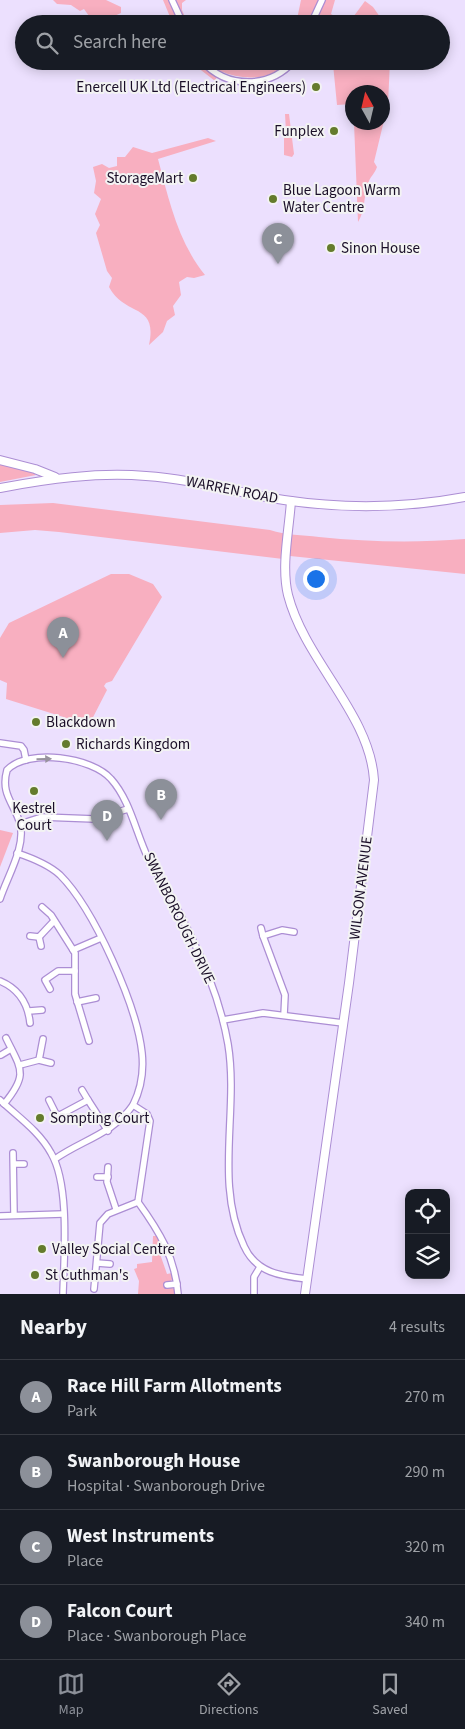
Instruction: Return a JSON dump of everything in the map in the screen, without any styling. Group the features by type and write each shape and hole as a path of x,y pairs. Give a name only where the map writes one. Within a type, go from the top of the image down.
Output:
{"street":[{"path":"172,0 179,15"},
{"path":"316,15 322,0"},
{"path":"213,70 222,77 246,82 274,77 283,70"},
{"path":"0,460 35,469 55,477"},
{"name":"WARREN ROAD","path":"0,488 55,477 106,474 154,476 292,501 377,506 411,505 465,497"},
{"name":"WILSON AVENUE","path":"292,501 285,573 288,595 312,651 361,730 371,756 373,773 373,801 305,1294"},
{"path":"0,743 21,746 26,760 17,762 7,770 3,783 2,796 20,824 21,839 0,899"},
{"name":"SWANBOROUGH DRIVE","path":"26,760 76,760 97,767 113,781 128,809 148,858 179,912 198,952 214,989 223,1020 232,1080 229,1170 231,1202 244,1248 260,1267"},
{"path":"20,824 42,817 95,819 128,809"},
{"path":"17,853 43,863 60,875 78,898 101,938 123,984 141,1046 142,1078 133,1105 118,1123 108,1131 54,1159"},
{"path":"42,907 54,921 73,950 77,1002 89,1041"},
{"path":"39,937 54,921"},
{"path":"260,928 285,995 284,1015"},
{"path":"263,936 281,930 294,932"},
{"path":"30,936 39,937"},
{"path":"39,937 41,946"},
{"path":"73,950 101,938"},
{"path":"50,989 45,980 58,971 76,971"},
{"path":"0,981 19,994 29,1011 30,1023"},
{"path":"77,1002 96,998"},
{"path":"29,1011 42,1010"},
{"path":"223,1020 253,1014 284,1015 343,1023"},
{"path":"6,1038 20,1065 19,1082 2,1102 38,1134 54,1159 61,1181 63,1294"},
{"path":"38,1060 43,1039"},
{"path":"1,1055 11,1049"},
{"path":"20,1065 38,1060 51,1063"},
{"path":"82,1090 108,1131"},
{"path":"49,1100 60,1115 88,1100"},
{"path":"133,1105 147,1114 150,1121 138,1202 165,1242 178,1294"},
{"path":"13,1153 14,1216"},
{"path":"14,1164 24,1164"},
{"path":"108,1167 108,1177 116,1210"},
{"path":"97,1177 108,1177"},
{"path":"94,1289 100,1223 105,1216 138,1202"},
{"path":"0,1216 63,1214"},
{"path":"97,1263 110,1264"},
{"path":"254,1294 254,1277 260,1267 276,1274 307,1279"},
{"path":"167,1285 177,1284"}],"shaded area":[{"path":"53,0 106,0 121,7 121,13 117,15 88,15 84,9 80,11 71,5 57,4"},
{"path":"163,0 186,0 182,3 184,15 169,15"},
{"path":"301,0 335,0 331,14 333,15 298,15"},
{"path":"365,1 373,7 379,15 355,15"},
{"path":"201,70 279,70 266,76 248,78 220,71 215,81"},
{"path":"334,70 390,70 389,85 345,85 345,104 337,105"},
{"path":"285,114 289,114 294,154 292,157 284,155"},
{"path":"354,130 382,130 374,162 377,167 367,186 361,217 358,222"},
{"path":"208,138 216,141 158,159 181,235 205,275 194,278 187,277 179,282 181,295 173,306 175,315 167,321 163,332 149,345 151,331 145,316 116,297 109,287 112,278 107,271 96,233 100,225 95,214 101,199 94,193 96,181 93,167 102,164 109,168 117,166 117,157 125,157 133,147 152,153"},
{"path":"0,464 33,472 36,475 0,482"},
{"path":"53,503 337,539 410,541 465,539 465,574 290,556 283,559 59,532 35,530 0,533 0,505"},
{"path":"111,574 129,574 153,584 162,597 112,681 104,686 107,690 89,725 6,699 7,683 0,680 0,638 9,623"},
{"path":"0,830 13,833 0,867"},
{"path":"153,1236 157,1236 163,1249 160,1254 167,1274 172,1273 174,1277 170,1282 170,1287 174,1289 176,1294 138,1294 139,1281 134,1269 137,1268 137,1264 152,1262"}],"place":[{"name":"Enercell UK Ltd (Electrical Engineers)","path":"316,87"},
{"name":"Funplex","path":"334,131"},
{"name":"StorageMart","path":"193,178"},
{"name":"Blue Lagoon Warm Water Centre","path":"273,199"},
{"name":"Sinon House","path":"331,248"},
{"name":"West Instruments","path":"278,264"},
{"name":"Race Hill Farm Allotments","path":"63,658"},
{"name":"Blackdown","path":"36,722"},
{"name":"Richards Kingdom","path":"66,744"},
{"name":"Kestrel Court","path":"34,791"},
{"name":"Swanborough House","path":"161,820"},
{"name":"Falcon Court","path":"107,841"},
{"name":"Sompting Court","path":"40,1118"},
{"name":"Valley Social Centre","path":"42,1249"},
{"name":"St Cuthman's","path":"35,1275"}]}
